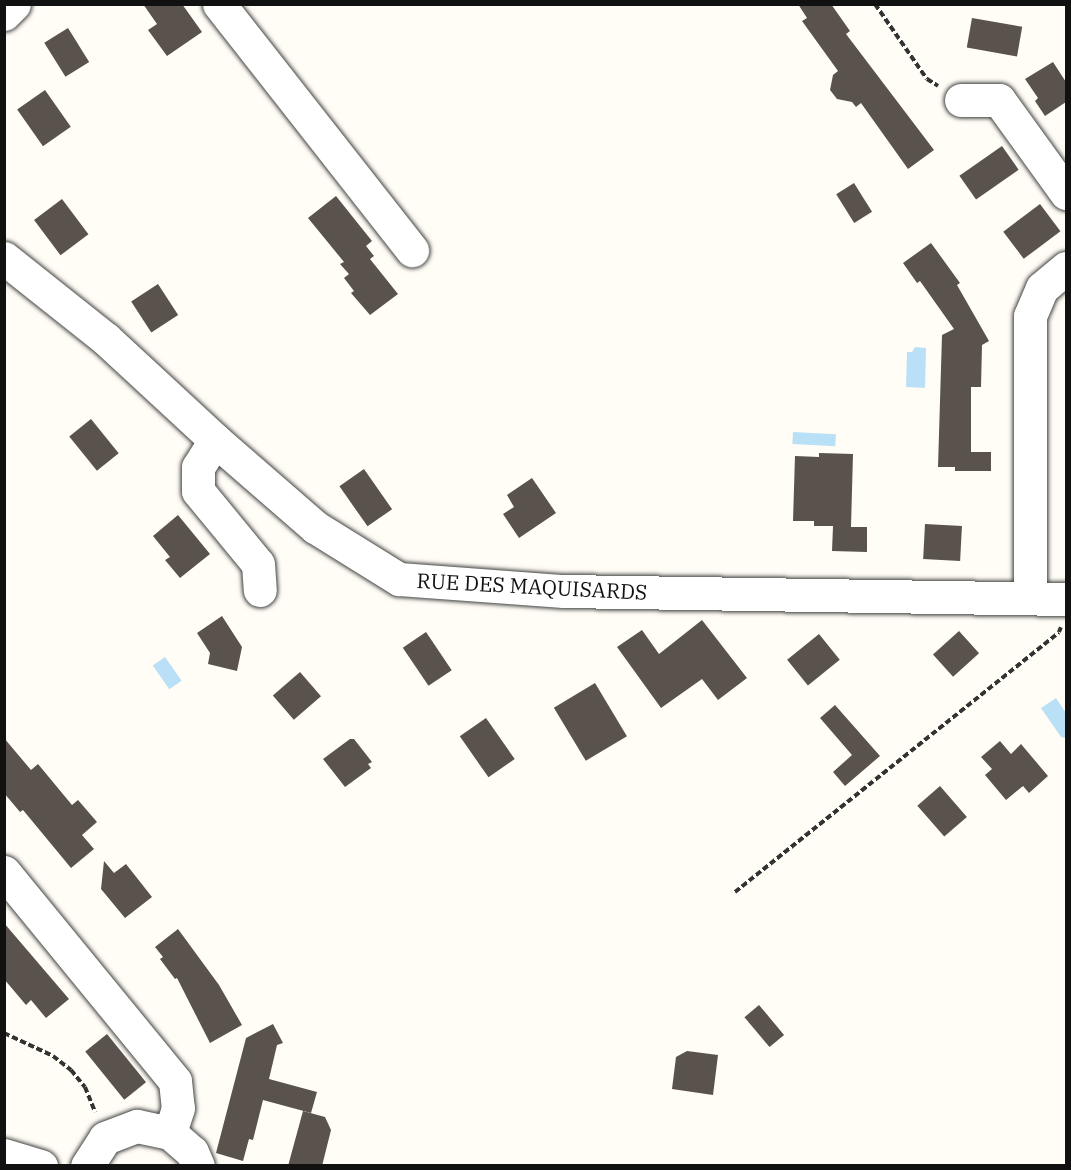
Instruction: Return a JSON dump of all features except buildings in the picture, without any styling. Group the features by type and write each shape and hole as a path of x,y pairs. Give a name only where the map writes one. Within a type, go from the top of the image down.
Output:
{"street":[{"path":"4,14 14,4"},
{"path":"219,4 412,250"},
{"path":"961,100 999,100 1066,193"},
{"name":"RUE DES MAQUISARDS","path":"4,258 106,339 215,440 315,527 399,579 564,591 1029,598 1064,611"},
{"path":"1029,598 1030,316 1042,288 1066,268"},
{"path":"215,440 198,467 198,491 258,564 260,590"},
{"path":"4,872 174,1081 178,1108 170,1133"},
{"path":"87,1166 105,1138 137,1126 170,1133 192,1152 198,1166"},
{"path":"4,1155 42,1166"}],"path":[{"path":"875,4 927,79 961,100"},
{"path":"735,892 1059,632 1064,611"},
{"path":"4,1033 53,1056 71,1070 85,1087 105,1138"}],"water":[{"path":"915,347 926,348 925,388 906,387 907,352 912,352"},
{"path":"793,432 836,434 835,446 792,444"},
{"path":"165,657 182,681 169,689 153,666"},
{"path":"1056,698 1066,713 1066,738 1061,737 1041,708"}]}
